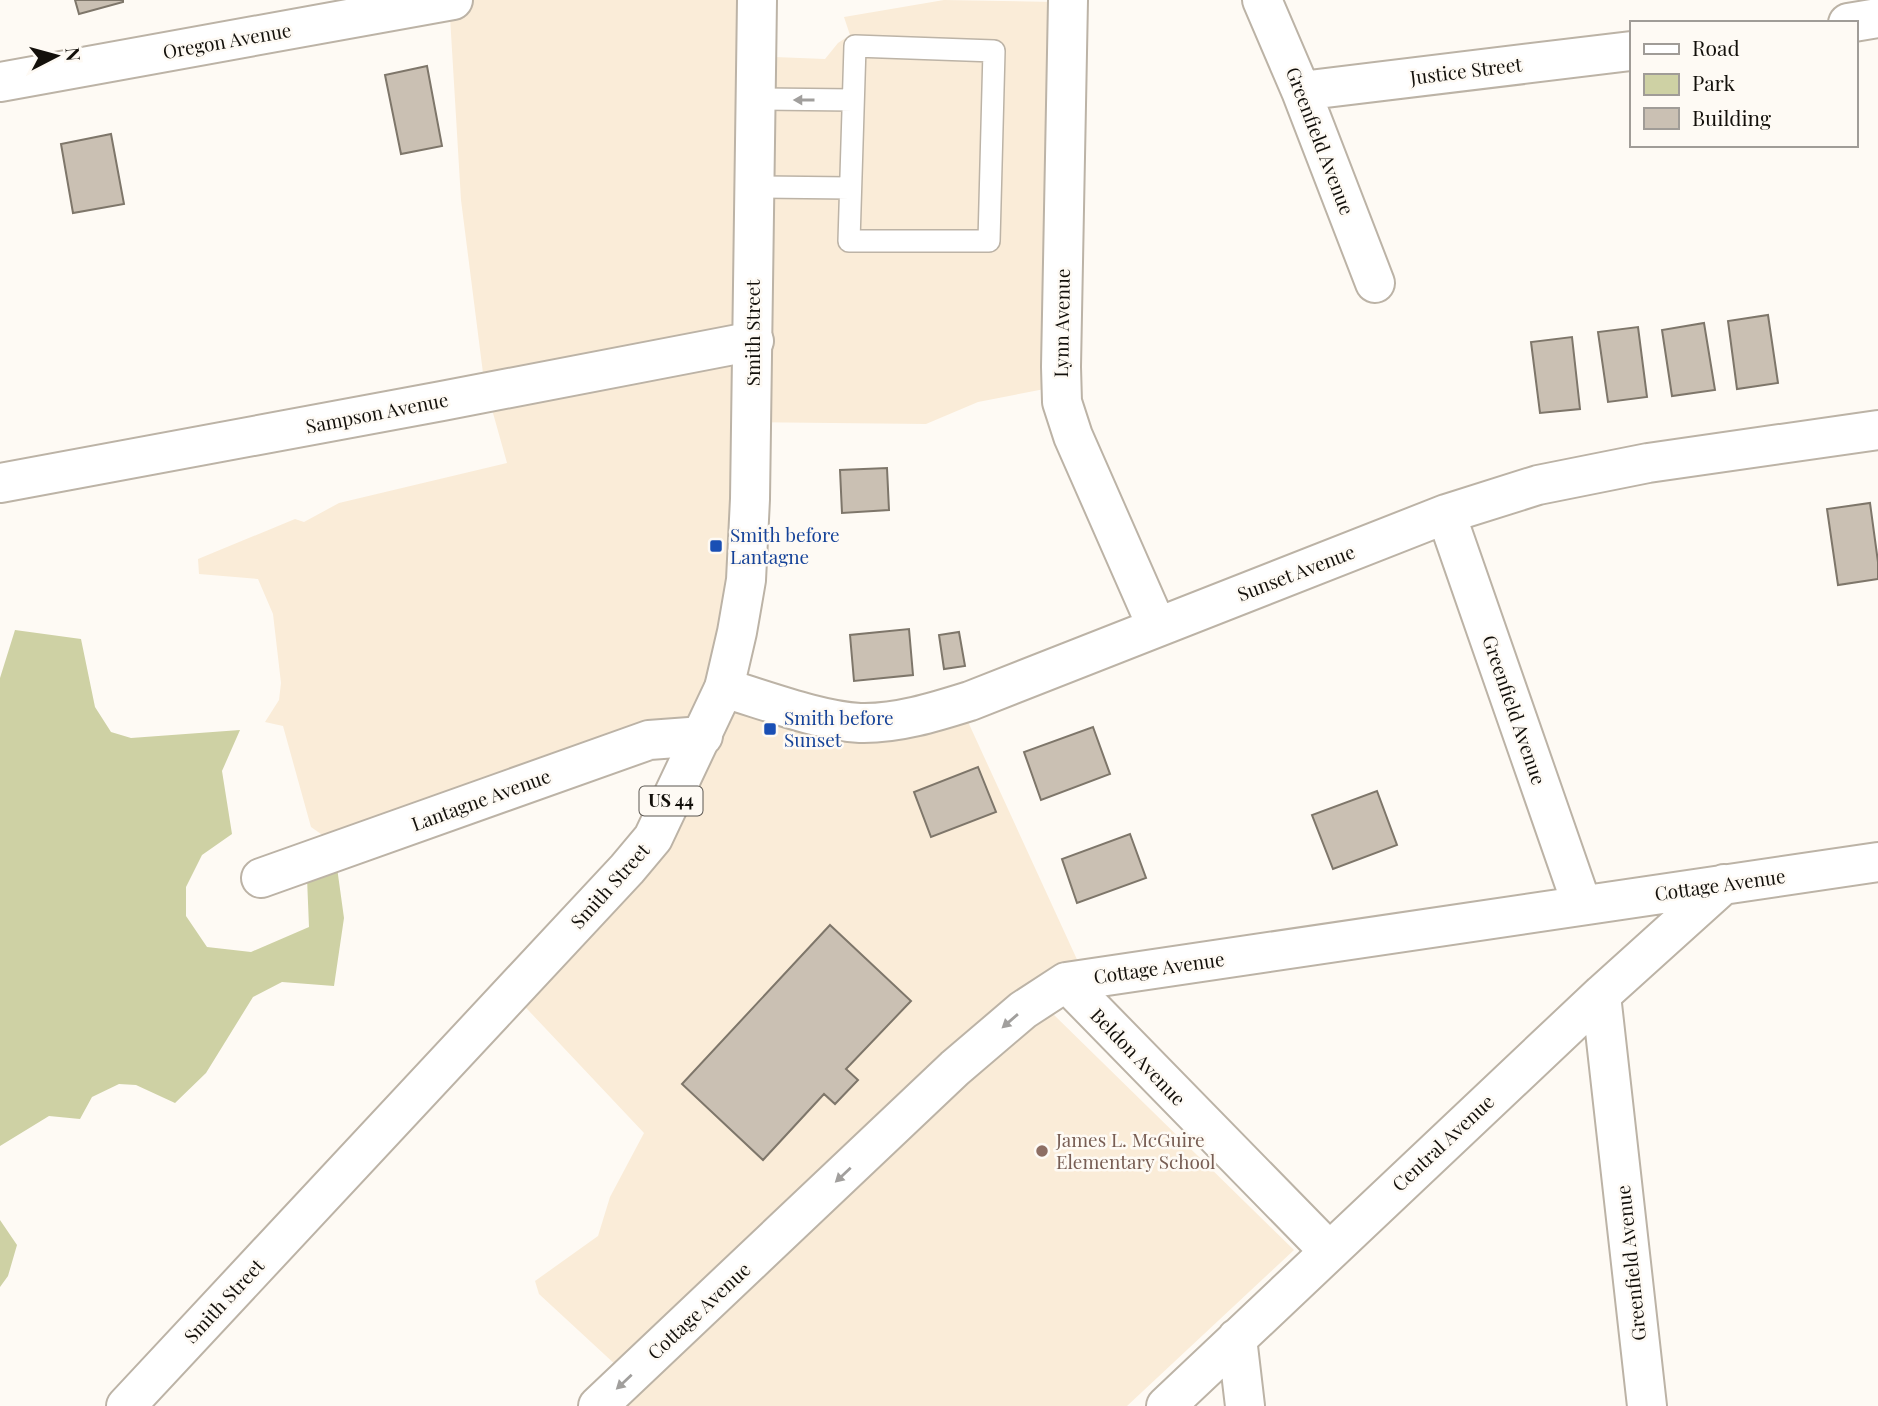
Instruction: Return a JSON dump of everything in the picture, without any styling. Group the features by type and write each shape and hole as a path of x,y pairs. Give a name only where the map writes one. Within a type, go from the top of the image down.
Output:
{"street":[{"name":"Oregon Avenue","path":"0,82 453,0"},
{"name":"Smith Street","path":"126,1406 627,869 653,838 703,736 724,688 746,580 754,341 758,0"},
{"name":"Lynn Avenue","path":"1068,0 1060,367 1062,402 1073,436 1157,628"},
{"name":"Greenfield Avenue","path":"1262,0 1301,91 1374,283"},
{"path":"1857,22 1878,18"},
{"name":"Justice Street","path":"1301,91 1630,51"},
{"name":"Sampson Avenue","path":"0,483 754,341"},
{"name":"Sunset Avenue","path":"724,688 815,715 860,723 928,714 970,701 1446,514 1538,485 1648,463 1878,430"},
{"name":"Greenfield Avenue","path":"1446,514 1582,905"},
{"name":"Lantagne Avenue","path":"261,878 649,740 703,736"},
{"name":"Cottage Avenue","path":"598,1406 955,1068 1023,1010 1066,982 1878,862"},
{"name":"Central Avenue","path":"1166,1406 1601,995 1724,884"},
{"name":"Beldon Avenue","path":"1066,982 1329,1251"},
{"name":"Greenfield Avenue","path":"1601,995 1647,1406"},
{"path":"1237,1338 1245,1406"}],"lane":[{"path":"855,46 994,51 989,241 849,241 850,188 855,46"},
{"path":"756,99 853,100"},
{"path":"754,187 850,188"}],"shaded area":[{"path":"449,0 749,0 750,56 825,59 838,43 850,35 844,17 944,0 1054,2 1055,387 978,402 926,424 749,422 736,595 716,673 801,712 958,700 1080,966 618,1367 539,1294 535,1281 598,1236 610,1197 644,1133 513,994 579,912 669,781 694,728 341,848 311,827 283,726 265,722 279,700 281,683 273,614 258,579 199,574 198,559 295,519 304,522 339,503 507,463 484,381 461,200"},
{"name":"James L. McGuire Elementary School","path":"1051,1012 1294,1250 1127,1406 620,1406 997,1052"}],"green space":[{"path":"15,630 81,639 95,707 111,732 131,738 240,730 222,771 232,834 202,855 186,887 186,916 207,947 251,952 309,927 307,878 335,853 344,918 334,986 282,982 253,997 206,1073 175,1103 136,1085 119,1084 92,1097 80,1119 49,1116 0,1146 0,678"},
{"path":"0,1220 17,1245 8,1276 0,1287"}],"building":[{"path":"75,0 123,0 123,2 79,14"},
{"path":"427,66 442,146 401,154 385,75"},
{"path":"111,134 124,204 73,213 61,144"},
{"path":"1768,315 1778,383 1737,389 1728,321"},
{"path":"1704,323 1715,390 1672,396 1662,330"},
{"path":"1638,327 1647,397 1608,402 1598,332"},
{"path":"1572,337 1580,409 1540,413 1531,342"},
{"path":"887,468 889,510 842,513 840,470"},
{"path":"1870,503 1878,579 1838,585 1827,509"},
{"path":"909,629 913,675 854,681 850,635"},
{"path":"959,632 965,666 944,669 939,635"},
{"path":"1093,727 1110,774 1041,800 1024,752"},
{"path":"978,767 996,812 931,837 914,792"},
{"path":"1377,791 1397,845 1333,869 1312,815"},
{"path":"1130,834 1146,878 1077,903 1062,859"},
{"path":"830,925 911,1001 846,1069 858,1080 835,1104 824,1094 763,1160 682,1084"}],"place":[{"name":"Smith before Lantagne","path":"716,546"},
{"name":"Smith before Sunset","path":"770,729"},
{"name":"James L. McGuire Elementary School","path":"1042,1151"}]}
